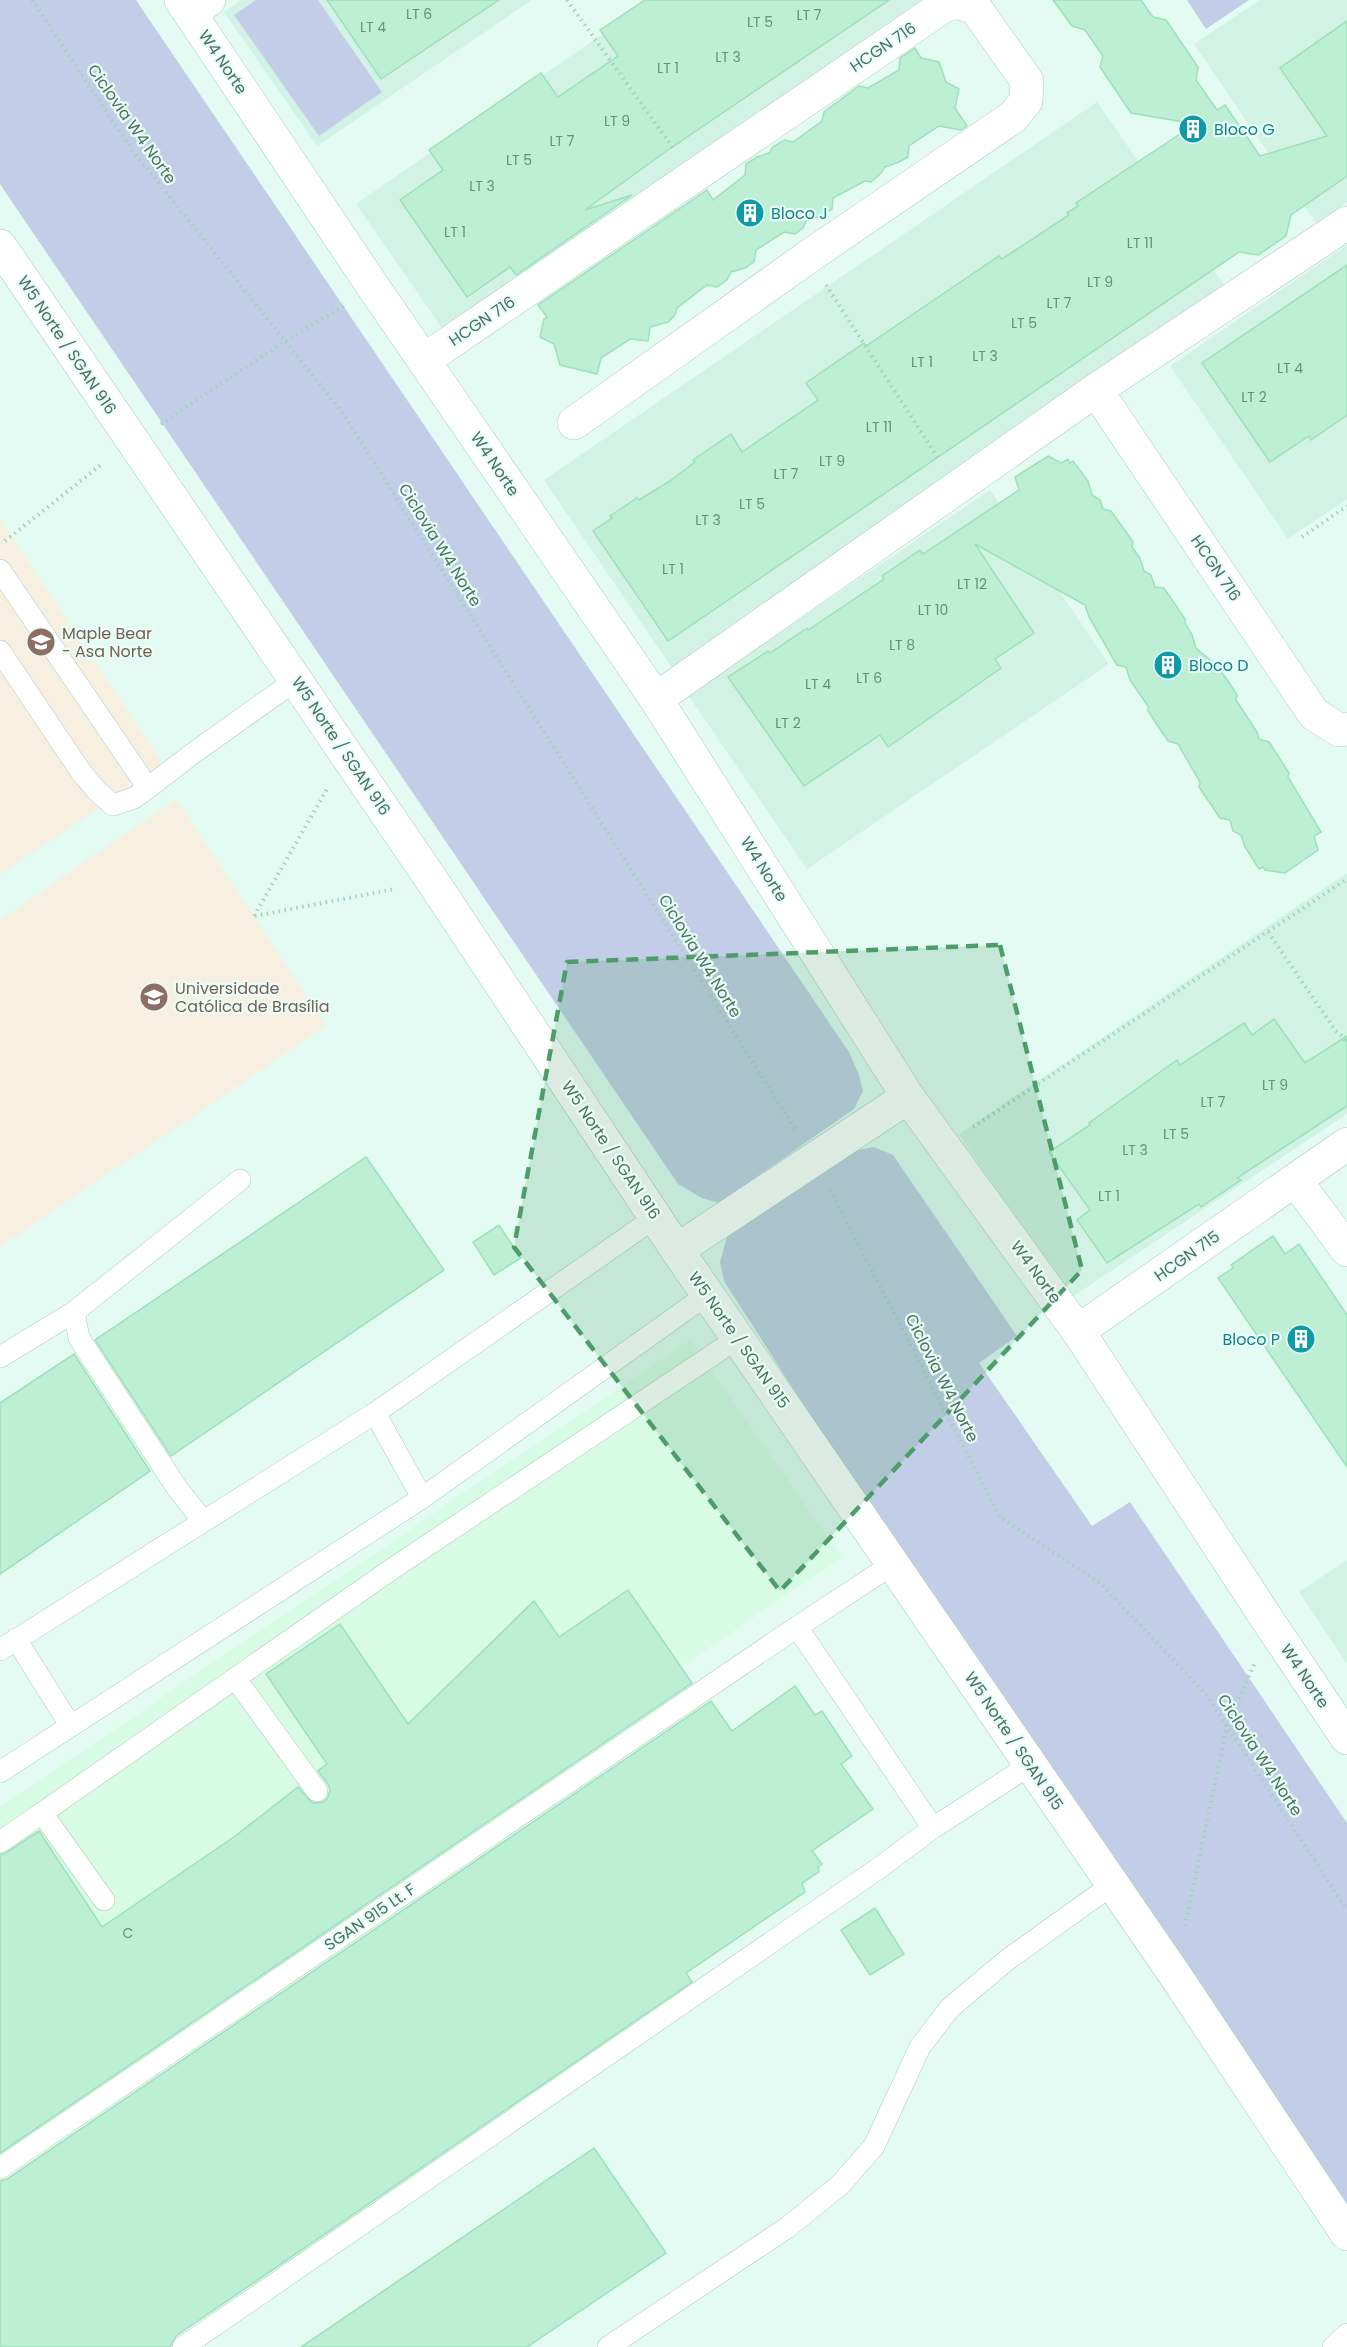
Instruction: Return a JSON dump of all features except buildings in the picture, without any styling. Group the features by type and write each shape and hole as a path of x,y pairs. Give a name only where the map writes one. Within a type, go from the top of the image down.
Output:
{"main road":[{"name":"HCGN 716","path":"424,360 945,5 959,2 976,9 1027,81 1026,101 1012,117 808,257 574,423"},
{"name":"W4 Norte","path":"194,4 374,288 656,699 908,1097 1078,1331 1347,1738"},
{"path":"656,699 1096,390 1347,223"},
{"name":"W5 Norte / SGAN 916","path":"0,246 433,882 677,1250"},
{"name":"HCGN 716","path":"1096,390 1314,714 1339,730 1347,729"},
{"path":"677,1250 908,1097"},
{"name":"HCGN 715","path":"1078,1331 1347,1144"},
{"path":"1296,1181 1347,1250"},
{"name":"W5 Norte / SGAN 915","path":"677,1250 1175,1975 1347,2234"}],"lane":[{"path":"0,570 148,788"},
{"path":"0,651 81,772 113,805 134,798 296,680"},
{"path":"0,1357 74,1312 240,1180"},
{"path":"70,1725 8,1645 375,1413 656,1217"},
{"path":"0,1772 422,1498 708,1294"},
{"path":"74,1312 79,1338 177,1488 203,1521"},
{"path":"0,1842 392,1569 738,1338"},
{"path":"375,1413 422,1498"},
{"name":"SGAN 915 Lt. F","path":"0,2168 893,1564"},
{"path":"797,1627 933,1828"},
{"path":"235,1678 317,1791"},
{"path":"183,2347 879,1868 933,1828 1030,1765"},
{"path":"42,1813 104,1900"},
{"path":"608,2347 788,2227 840,2185 874,2146 920,2048 950,2008 1007,1960 1113,1884"},
{"path":"1332,2347 1347,2334"}],"path":[{"name":"Ciclovia W4 Norte","path":"32,0 132,150 342,412 814,1159 1000,1517 1100,1583 1206,1694 1347,1910"},
{"path":"567,0 693,176"},
{"path":"808,257 957,488"},
{"path":"160,425 285,341 374,288"},
{"path":"0,546 102,464"},
{"path":"1302,537 1347,506"},
{"path":"347,755 254,916 433,882"},
{"path":"945,1146 1347,879"},
{"path":"1268,932 1335,1030 1347,1042"},
{"path":"1175,1975 1227,1725 1271,1625"}],"highlighted area":[{"path":"1000,945 1082,1270 780,1591 514,1247 567,962"}],"shaded area":[{"path":"0,0 136,0 849,1052 863,1091 854,1109 719,1203 702,1198 678,1184 0,184"},
{"path":"241,0 532,0 317,146 224,12"},
{"path":"256,0 318,0 382,92 319,136 234,15"},
{"path":"652,0 921,0 442,328 356,204"},
{"path":"1187,0 1249,0 1206,29"},
{"path":"1260,0 1347,0 1347,202 1316,223 1194,44"},
{"path":"1097,102 1227,289 672,668 544,480"},
{"path":"1347,245 1347,499 1288,539 1170,366"},
{"path":"990,490 1109,664 807,869 688,695"},
{"name":"Maple Bear - Asa Norte","path":"0,519 164,765 0,874"},
{"name":"Universidade Católica de Brasília","path":"176,799 326,1026 0,1247 0,920"},
{"path":"1347,873 1347,1114 1069,1299 959,1134"},
{"path":"874,1147 893,1155 1017,1336 979,1363 1092,1526 1130,1502 1347,1823 1347,2204 801,1401 724,1281 720,1262 727,1237 852,1151"},
{"path":"690,1340 842,1558 0,2124 0,1807"},
{"path":"1347,1560 1347,1664 1299,1592"}],"place":[{"name":"Bloco G","path":"1193,129"},
{"name":"Bloco J","path":"750,213"},
{"name":"Maple Bear - Asa Norte","path":"41,642"},
{"name":"Bloco D","path":"1168,665"},
{"name":"Universidade Católica de Brasília","path":"154,997"},
{"name":"Bloco P","path":"1301,1339"}]}
